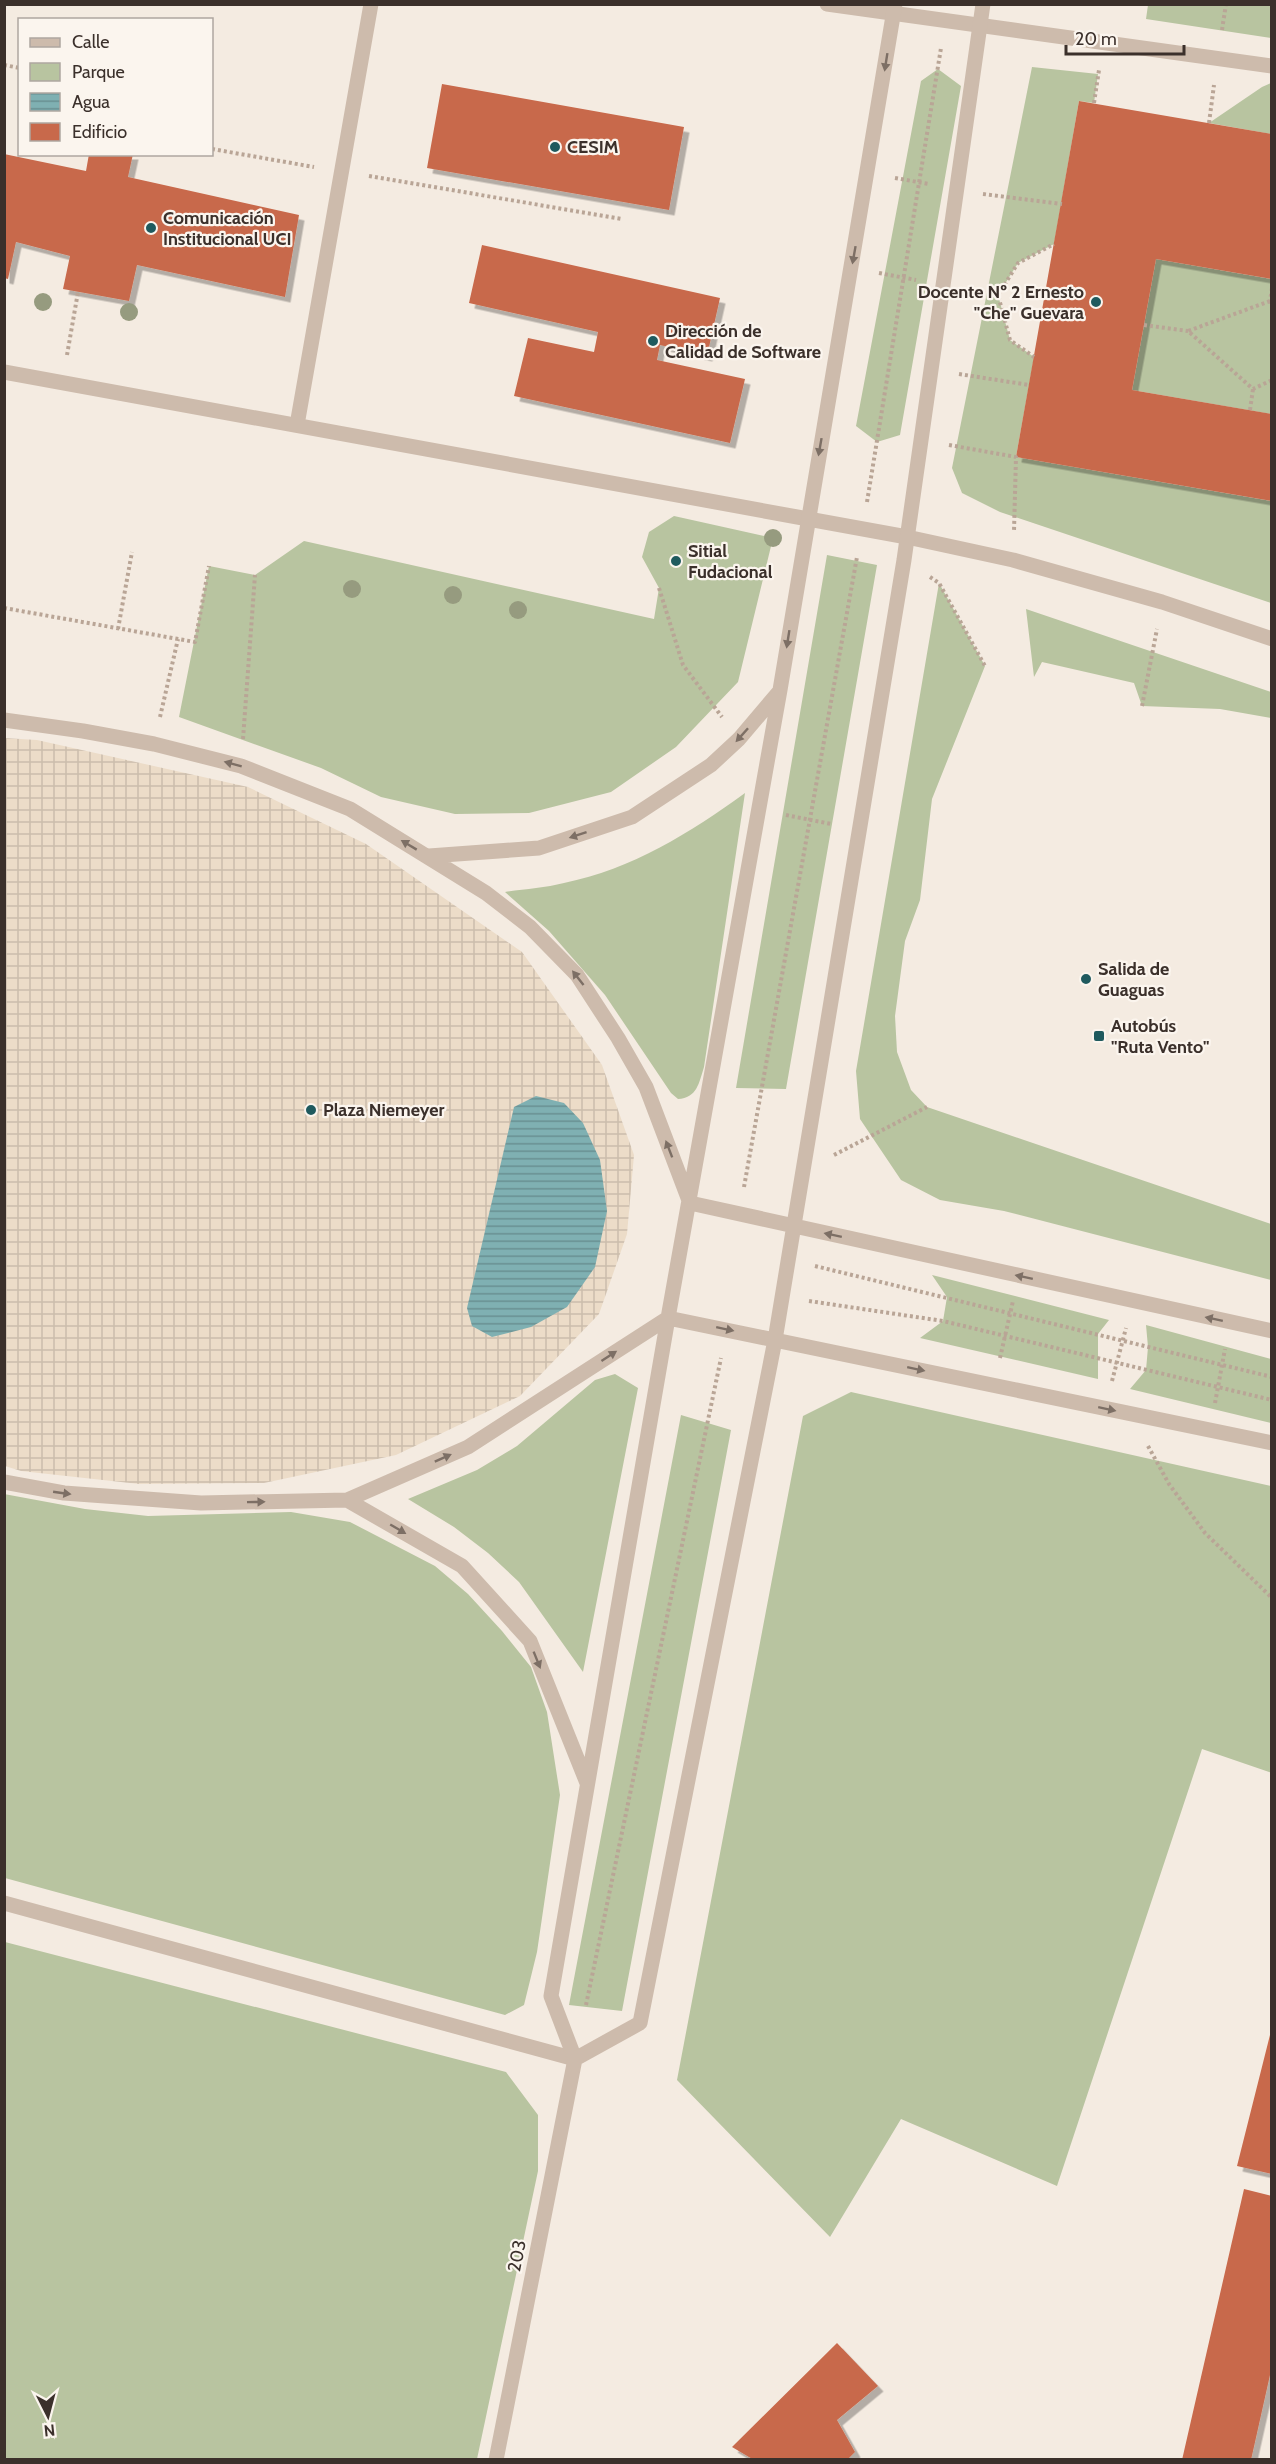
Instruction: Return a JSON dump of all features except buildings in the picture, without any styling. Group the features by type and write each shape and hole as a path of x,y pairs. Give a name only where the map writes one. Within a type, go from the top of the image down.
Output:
{"street":[{"path":"297,425 371,4"},
{"path":"827,4 894,9 946,21 1272,66"},
{"path":"4,1903 575,2059 640,2023 775,1340 904,560 983,4"},
{"path":"575,2059 551,1996 668,1318 780,690 894,9"},
{"path":"4,372 907,537 1013,560 1162,602 1272,639"},
{"path":"429,856 539,848 632,817 711,765 739,739 780,690"},
{"path":"4,720 154,744 241,766 350,809 486,893 530,927 577,975 618,1038 646,1087 690,1203"},
{"path":"690,1203 1272,1332"},
{"path":"4,1482 64,1493 201,1503 348,1500 468,1447 668,1318 1272,1443"},
{"path":"348,1500 462,1566 530,1641 587,1784"},
{"name":"203","path":"496,2460 575,2059"}],"path":[{"path":"739,1215 862,529 946,21"},
{"path":"213,149 622,219"},
{"path":"867,174 957,190 1062,204"},
{"path":"1034,357 1010,340 998,296 1018,263 1054,244"},
{"path":"852,268 998,296"},
{"path":"1144,326 1188,331 1271,302 1272,288"},
{"path":"62,383 78,292"},
{"path":"1188,331 1253,389"},
{"path":"932,370 1029,385"},
{"path":"1253,389 1272,380"},
{"path":"1250,410 1253,389"},
{"path":"922,440 1016,457 1013,560"},
{"path":"118,628 132,552"},
{"path":"904,560 939,583 985,666"},
{"path":"4,608 195,642 209,566"},
{"path":"241,766 255,575"},
{"path":"659,588 683,665 739,739"},
{"path":"1142,706 1162,602"},
{"path":"154,744 178,639"},
{"path":"759,809 858,830"},
{"path":"802,1173 927,1107"},
{"path":"788,1260 1011,1312 1272,1377"},
{"path":"993,1385 1019,1276"},
{"path":"782,1297 944,1322 1272,1400"},
{"path":"1105,1408 1133,1301"},
{"path":"1210,1431 1230,1322"},
{"path":"585,2013 727,1330"},
{"path":"1129,1414 1169,1484 1205,1533 1272,1598"}],"green space":[{"path":"1148,5 1271,5 1271,38 1146,19"},
{"path":"1032,67 1098,74 1094,103 1079,101 1054,244 1018,263 998,295 1010,340 1034,357 1016,457 1271,501 1271,603 1000,512 962,493 952,468"},
{"path":"938,69 961,86 900,435 877,442 856,426 921,81"},
{"path":"1271,83 1271,134 1209,123 1262,87"},
{"path":"1156,259 1271,279 1271,414 1132,390"},
{"path":"674,516 773,538 738,682 676,747 611,792 529,813 455,814 381,797 321,768 179,717 209,566 255,575 304,541 654,619 659,588 642,557 649,532"},
{"path":"827,555 877,565 786,1089 736,1088"},
{"path":"939,583 985,666 932,799 920,900 905,941 895,1016 897,1052 911,1090 927,1107 1271,1224 1271,1280 1004,1211 940,1200 901,1180 860,1119 856,1071"},
{"path":"1026,609 1271,692 1271,718 1220,709 1142,706 1134,683 1042,662 1034,677"},
{"path":"745,793 704,1067 699,1084 693,1093 678,1099 671,1093 605,995 549,931 505,892 557,885 613,869 659,848 703,822"},
{"path":"932,1275 1109,1320 1098,1334 1098,1379 920,1338 943,1321 947,1297"},
{"path":"1146,1325 1271,1359 1271,1423 1130,1389 1146,1370 1148,1347"},
{"path":"615,1374 638,1388 583,1672 519,1582 488,1553 454,1527 408,1499 477,1470 517,1446 595,1380"},
{"path":"851,1392 1271,1486 1272,1773 1202,1749 1057,2186 901,2119 830,2237 677,2080 803,1416"},
{"path":"681,1415 731,1430 622,2011 569,2005"},
{"path":"4,1494 85,1509 148,1516 291,1512 350,1522 435,1566 468,1594 531,1667 547,1712 560,1795 537,1952 524,2005 505,2015 5,1878"},
{"path":"5,1942 506,2072 538,2115 538,2171 477,2459 5,2459"}],"shaded area":[{"name":"Plaza Niemeyer","path":"4,738 37,740 248,787 366,844 522,952 602,1065 634,1155 627,1234 599,1314 520,1396 396,1455 264,1483 139,1484 21,1471 5,1466"}],"water":[{"path":"536,1096 564,1103 583,1123 600,1160 607,1211 595,1267 567,1307 531,1327 492,1337 472,1326 467,1308 514,1107"}],"place":[{"name":"CESIM","path":"555,147"},
{"name":"Comunicación Institucional UCI","path":"151,228"},
{"name":"Docente Nº 2 Ernesto \"Che\" Guevara","path":"1096,302"},
{"name":"Dirección de Calidad de Software","path":"653,341"},
{"name":"Sitial Fudacional","path":"676,561"},
{"name":"Salida de Guaguas","path":"1086,979"},
{"name":"Autobús \"Ruta Vento\"","path":"1099,1036"},
{"name":"Plaza Niemeyer","path":"311,1110"}]}
